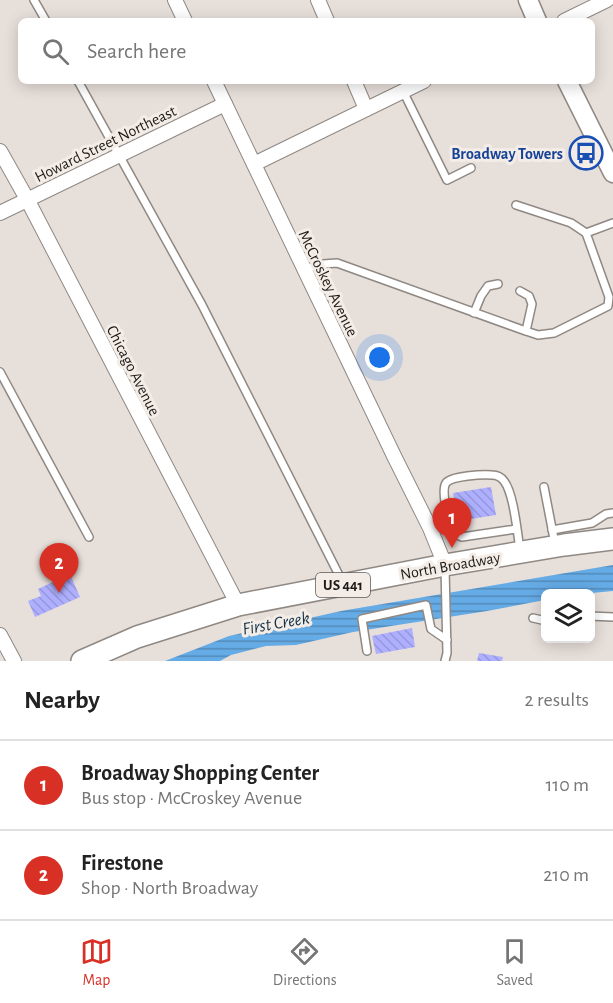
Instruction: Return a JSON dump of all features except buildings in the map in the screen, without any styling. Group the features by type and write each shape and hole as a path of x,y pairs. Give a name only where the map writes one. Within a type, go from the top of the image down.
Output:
{"main road":[{"name":"North Broadway","path":"82,661 137,637 238,605 445,565 521,553 554,538 613,539"}],"street":[{"path":"175,0 184,18"},
{"path":"318,0 326,18"},
{"path":"528,0 536,18"},
{"path":"570,18 607,0"},
{"name":"McCroskey Avenue","path":"215,84 430,528 445,565"},
{"path":"355,84 366,109"},
{"path":"254,164 418,84"},
{"path":"568,84 613,173"},
{"name":"Howard Street Northeast","path":"0,213 225,104"},
{"name":"Chicago Avenue","path":"0,151 238,605"},
{"path":"0,635 14,661"}],"lane":[{"path":"34,0 43,18"},
{"path":"80,84 202,305 344,585"},
{"path":"403,91 447,180 471,168"},
{"path":"304,269 337,263 538,334 554,333 608,306 609,297 586,233 571,223 516,205"},
{"path":"586,233 613,223"},
{"path":"474,313 488,286 498,284"},
{"path":"520,291 529,296 532,304 526,331"},
{"path":"0,372 89,537"},
{"path":"516,529 462,537 452,533 444,488 446,483 452,478 491,475 503,480 510,492 521,553"},
{"path":"544,487 554,538 592,523 606,514 613,513"},
{"path":"430,528 448,519"},
{"path":"445,565 446,661"},
{"path":"367,651 362,619 426,605 431,629 447,640"},
{"path":"595,616 613,617"},
{"path":"533,618 541,620"}],"water":[{"name":"First Creek","path":"613,565 613,591 595,593 595,589 541,589 541,601 353,632 296,645 266,646 231,655 220,661 165,661 229,636 341,611"}],"place":[{"name":"Broadway Towers","path":"586,153"},
{"name":"Broadway Shopping Center","path":"452,548"},
{"name":"Firestone","path":"59,593"}]}
